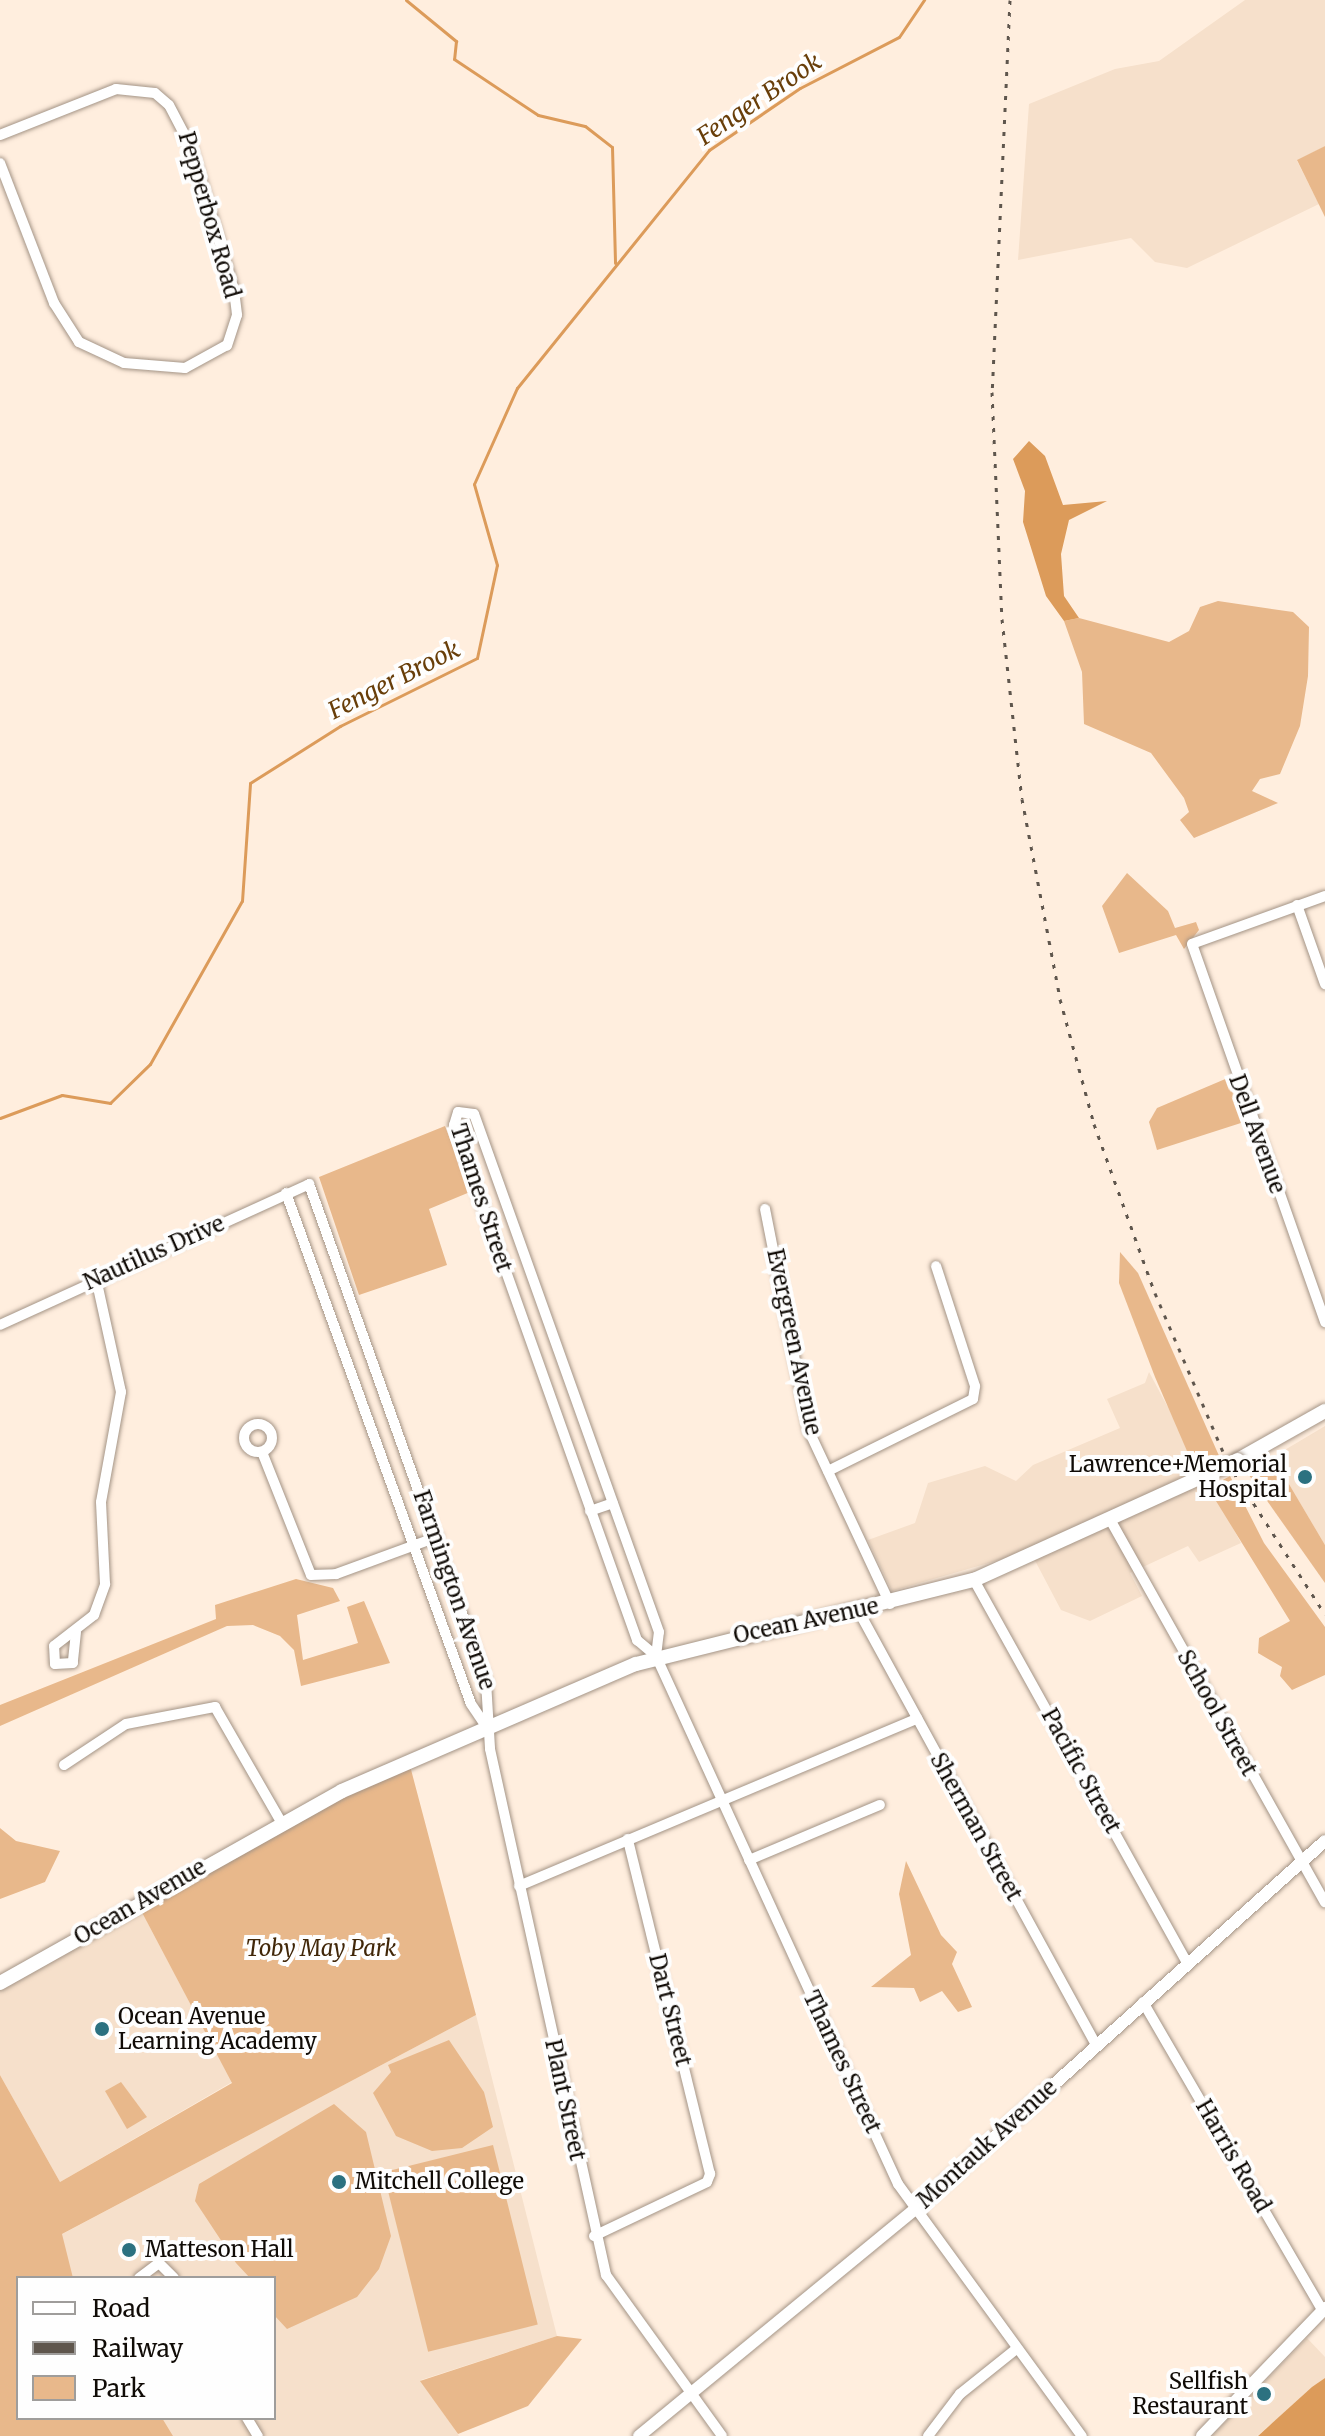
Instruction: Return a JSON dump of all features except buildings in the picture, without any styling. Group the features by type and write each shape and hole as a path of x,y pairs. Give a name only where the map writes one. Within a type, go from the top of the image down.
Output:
{"main road":[{"name":"Ocean Avenue","path":"0,1983 281,1822 656,1656 890,1604 974,1580 1112,1523 1232,1463 1325,1411"}],"street":[{"name":"Pepperbox Road","path":"0,135 116,89 155,93 169,105 191,147 234,290 237,315 227,345 185,368 124,363 79,342 54,303 0,163"},
{"path":"1325,896 1297,905 1325,984"},
{"name":"Dell Avenue","path":"1297,905 1192,944 1325,1322"},
{"name":"Thames Street","path":"656,1656 659,1632 474,1114 458,1112 454,1125 637,1640 656,1656 914,2210 1015,2350 1082,2436"},
{"name":"Nautilus Drive","path":"0,1325 96,1278 309,1184"},
{"name":"Farmington Avenue","path":"309,1184 489,1690 488,1729"},
{"name":"Farmington Avenue","path":"286,1193 471,1704 488,1729"},
{"name":"Evergreen Avenue","path":"765,1209 809,1431 890,1604"},
{"path":"828,1471 975,1395 936,1266"},
{"path":"76,1632 103,1598 101,1502 121,1414 96,1278"},
{"path":"516,1303 538,1295"},
{"path":"262,1452 311,1575 336,1574 437,1537"},
{"path":"590,1511 613,1503"},
{"name":"School Street","path":"1112,1523 1300,1863 1325,1902"},
{"name":"Pacific Street","path":"974,1580 1187,1962"},
{"name":"Sherman Street","path":"858,1610 1096,2045"},
{"path":"64,1765 126,1724 215,1707 281,1822"},
{"path":"519,1886 917,1719"},
{"name":"Plant Street","path":"488,1729 594,2236 619,2301 693,2391 722,2436"},
{"path":"749,1860 880,1805"},
{"name":"Dart Street","path":"594,2236 707,2182 628,1839"},
{"name":"Montauk Avenue","path":"639,2436 914,2210 1325,1841"},
{"name":"Harris Road","path":"1143,2002 1324,2309"},
{"path":"142,2276 159,2263 172,2276"},
{"path":"1202,2436 1324,2309"},
{"path":"928,2436 960,2394 1015,2350"}],"shaded area":[{"path":"1245,0 1325,0 1325,146 1297,161 1319,204 1187,268 1155,262 1131,238 1018,260 1029,104 1115,69 1159,61"},
{"path":"1029,441 1045,456 1063,505 1107,501 1069,520 1061,554 1064,596 1079,618 1064,621 1046,596 1023,522 1025,491 1013,459"},
{"path":"1149,1372 1241,1543 1199,1562 1188,1546 1130,1573 1142,1596 1090,1621 1061,1610 1030,1551 892,1591 868,1540 915,1523 928,1483 985,1466 1016,1481 1033,1465 1120,1428 1107,1399 1145,1383"},
{"name":"Lawrence+Memorial Hospital","path":"1325,1426 1325,1545 1273,1457"},
{"name":"Ocean Avenue Learning Academy","path":"137,1903 232,2082 60,2182 0,2075 0,1983"},
{"name":"Mitchell College","path":"476,2015 557,2336 421,2380 459,2436 60,2436 54,2420 276,2420 276,2276 16,2277 0,2267"},
{"path":"1307,2338 1325,2357 1325,2378 1257,2436 1212,2436"},
{"path":"1325,2378 1325,2436 1258,2436 1312,2387"}],"green space":[{"path":"1325,146 1325,217 1297,160"},
{"path":"1218,601 1293,612 1309,627 1308,676 1300,726 1280,774 1260,779 1252,791 1278,803 1194,838 1180,820 1189,812 1184,798 1151,753 1084,724 1082,672 1064,621 1079,618 1169,642 1189,631 1200,607"},
{"path":"1127,873 1168,911 1175,928 1196,922 1199,930 1184,949 1176,935 1119,953 1102,906"},
{"path":"1230,1077 1244,1122 1157,1150 1149,1122 1157,1108"},
{"path":"445,1126 470,1192 429,1209 447,1265 359,1295 319,1177"},
{"path":"1120,1252 1138,1273 1220,1458 1205,1465 1190,1458 1155,1377 1119,1283"},
{"path":"1273,1457 1325,1545 1325,1583 1244,1468"},
{"path":"1230,1476 1264,1543 1325,1627 1325,1675 1292,1690 1280,1676 1282,1667 1258,1653 1259,1638 1290,1621 1208,1488"},
{"path":"296,1579 333,1588 340,1601 297,1615 303,1660 358,1643 347,1607 364,1601 390,1663 301,1686 294,1650 280,1636 253,1625 227,1626 0,1726 0,1705 216,1619 215,1605"},
{"name":"Toby May Park","path":"409,1762 476,2015 62,2234 72,2276 16,2276 16,2420 163,2420 173,2436 0,2436 0,2075 60,2182 232,2083 137,1903"},
{"path":"0,1828 16,1841 60,1851 45,1882 0,1899"},
{"path":"906,1861 941,1935 957,1952 952,1964 972,2007 958,2012 942,1991 920,2002 914,1988 871,1987 911,1955 899,1894"},
{"path":"449,2040 484,2092 493,2127 462,2148 432,2151 396,2136 373,2093 391,2072 388,2065"},
{"path":"121,2082 147,2117 127,2129 105,2091"},
{"path":"334,2104 366,2132 391,2236 379,2269 357,2297 287,2329 276,2317 276,2276 248,2276 236,2263 195,2201 199,2184"},
{"path":"493,2145 538,2325 428,2352 383,2172"},
{"path":"557,2336 582,2339 528,2406 458,2434 420,2381"}],"waterway":[{"path":"406,0 456,41 454,59 538,115 585,126 612,147 615,263"},
{"name":"Fenger Brook","path":"0,1118 62,1095 110,1103 150,1064 242,901 250,783 340,726 477,658 497,565 474,484 517,388 709,150 800,88 899,37 924,0"}],"railway":[{"path":"1010,0 992,392 1002,619 1022,799 1060,999 1094,1124 1155,1293 1225,1456"},
{"path":"1234,1473 1325,1614"}],"place":[{"name":"Lawrence+Memorial Hospital","path":"1305,1477"},
{"name":"Ocean Avenue Learning Academy","path":"102,2029"},
{"name":"Mitchell College","path":"339,2182"},
{"name":"Matteson Hall","path":"129,2250"},
{"name":"Sellfish Restaurant","path":"1264,2394"}]}
